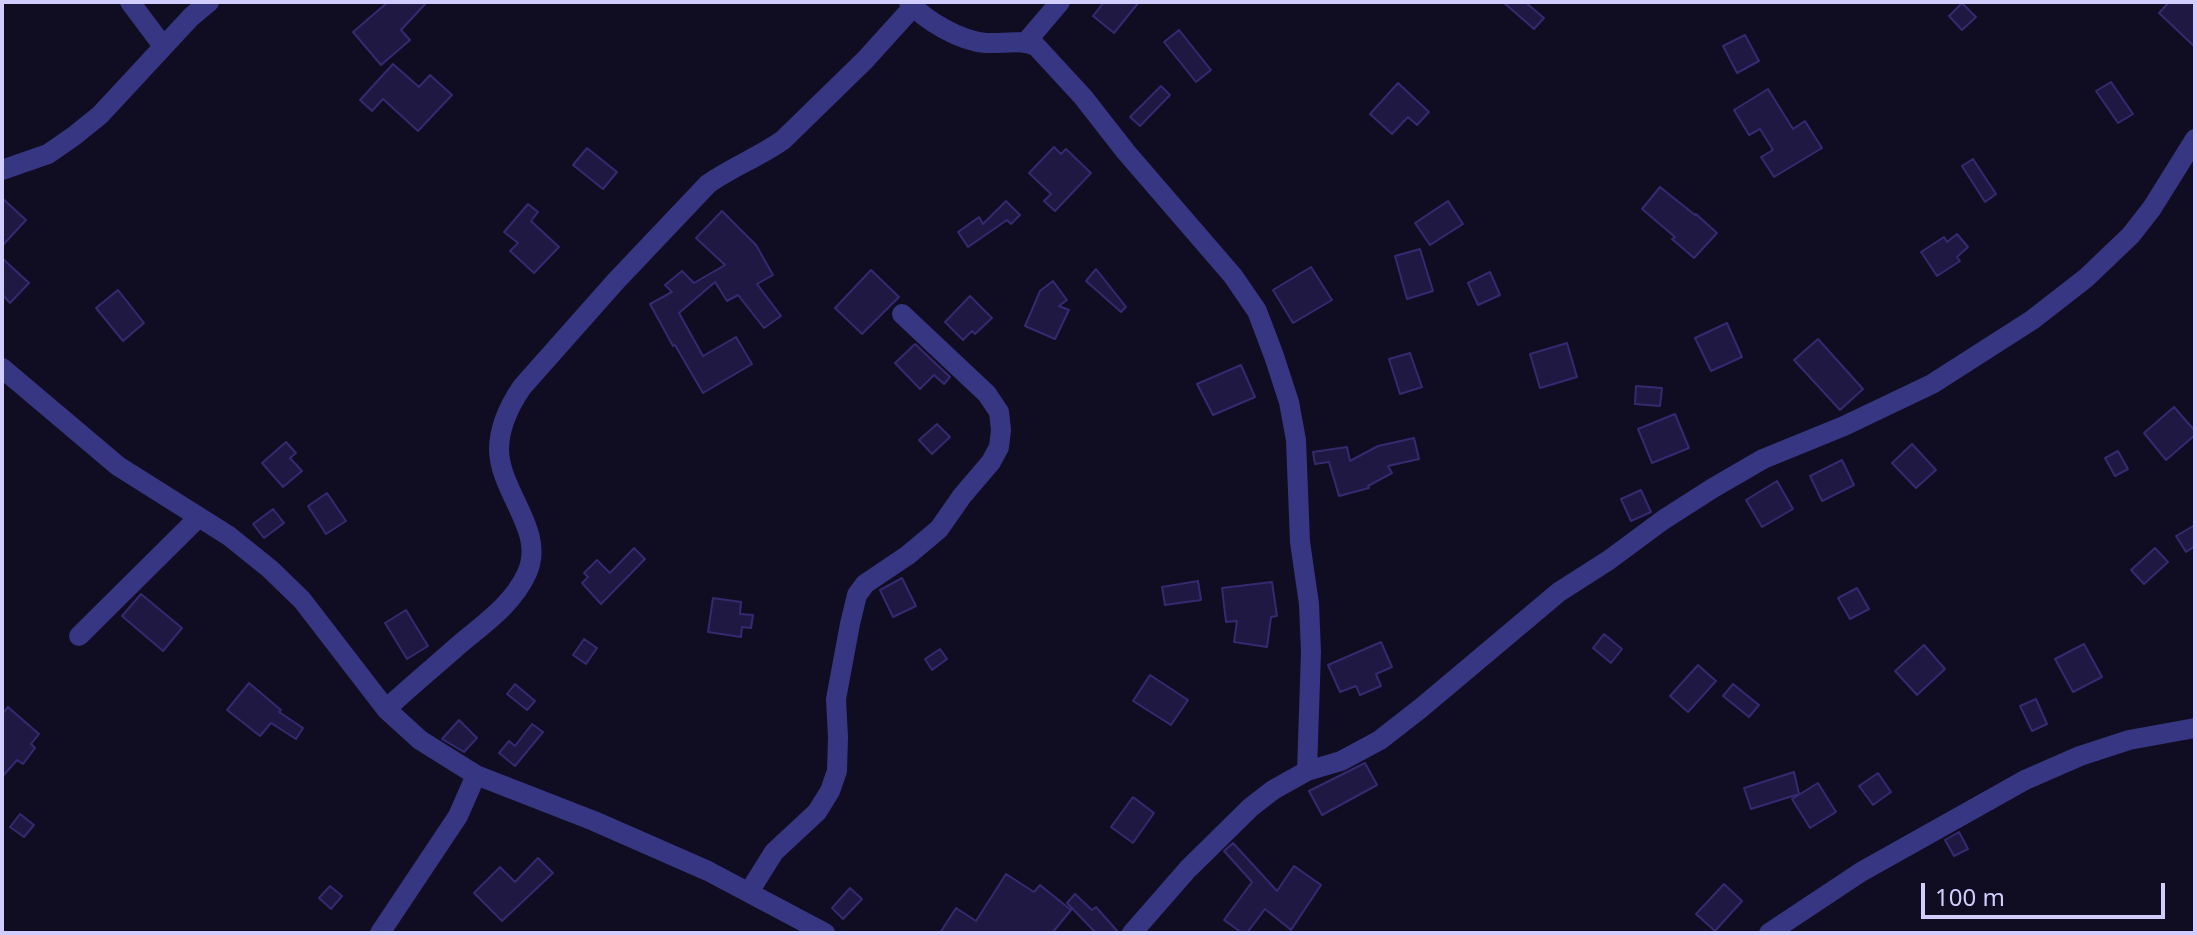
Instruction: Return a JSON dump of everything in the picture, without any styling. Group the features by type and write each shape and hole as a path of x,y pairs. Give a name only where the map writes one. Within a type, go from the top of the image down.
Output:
{"street":[{"path":"130,2 163,46"},
{"path":"2,170 48,154 100,115 163,46 209,2"},
{"path":"1026,42 1060,2"},
{"path":"386,709 511,600 527,574 533,556 530,541 504,475 499,451 503,423 522,387 708,184 783,140 854,70 911,5 965,39 986,43 1026,42 1036,46 1185,218 1233,276 1257,311 1289,402 1296,440 1300,542 1309,604 1311,652 1307,771"},
{"path":"1132,933 1188,869 1251,807 1273,790 1307,771 1341,761 1380,740 1559,592 1713,488 1763,459 1844,426 1932,384 2032,320 2086,278 2131,235 2152,208 2195,139"},
{"path":"749,892 774,852 817,812 830,791 837,771 836,699 857,595 865,584 939,529 991,462 999,447 999,412 987,394 902,314"},
{"path":"2,368 118,466 229,536 270,569 302,600 386,709 420,740 476,775 594,821 708,871 825,933"},
{"path":"79,636 198,518"},
{"path":"1769,933 1861,872 2025,780 2080,756 2129,740 2195,728"},
{"path":"380,933 458,816 476,775"}],"building":[{"path":"388,2 427,2 401,30 410,40 381,65 353,32"},
{"path":"1104,2 1139,2 1114,33 1093,16"},
{"path":"1503,2 1525,2 1544,18 1534,29"},
{"path":"2169,2 2195,2 2195,47 2159,13"},
{"path":"1962,3 1976,17 1962,30 1949,16"},
{"path":"1179,30 1211,70 1196,82 1164,42"},
{"path":"1745,35 1759,61 1737,73 1723,46"},
{"path":"393,64 419,87 430,75 452,95 418,131 383,99 372,111 360,100"},
{"path":"2111,82 2133,114 2118,123 2096,91"},
{"path":"1398,83 1429,112 1417,125 1408,117 1392,134 1370,114"},
{"path":"1161,86 1170,95 1140,126 1130,117"},
{"path":"1768,89 1793,129 1805,121 1822,148 1774,177 1761,157 1773,150 1760,129 1749,135 1734,110"},
{"path":"1054,147 1061,154 1066,149 1091,173 1055,211 1044,201 1051,194 1029,173"},
{"path":"587,148 617,172 603,189 573,165"},
{"path":"1973,159 1996,194 1985,202 1962,166"},
{"path":"1660,187 1717,233 1694,258 1642,209"},
{"path":"2,198 26,220 2,246"},
{"path":"1006,201 1020,215 1011,224 1007,220 968,247 958,232 979,217 983,224"},
{"path":"1448,201 1463,224 1430,245 1415,223"},
{"path":"528,204 538,212 531,221 559,247 534,273 510,251 518,243 504,232"},
{"path":"722,211 756,245 773,275 757,284 781,316 764,328 738,295 727,301 715,282 679,313 703,356 736,337 752,364 703,393 650,304 672,292 665,285 682,271 694,283 725,265 696,238"},
{"path":"1957,234 1968,247 1957,257 1960,261 1937,276 1921,252 1944,237 1947,242"},
{"path":"1420,249 1433,291 1407,299 1395,256"},
{"path":"2,258 29,283 10,303 2,294"},
{"path":"1311,267 1332,300 1293,323 1273,290"},
{"path":"1096,269 1126,307 1121,312 1086,281"},
{"path":"871,270 899,297 862,334 835,308"},
{"path":"1490,272 1500,295 1478,305 1468,283"},
{"path":"1053,281 1067,300 1059,306 1069,310 1055,339 1025,326 1040,291"},
{"path":"118,290 144,323 123,341 96,308"},
{"path":"970,296 992,318 975,334 972,331 963,340 945,322"},
{"path":"1727,323 1742,357 1711,371 1695,338"},
{"path":"1818,339 1863,389 1840,410 1794,360"},
{"path":"1567,343 1577,377 1540,388 1530,354"},
{"path":"915,344 950,377 944,384 934,375 920,389 895,363"},
{"path":"1410,353 1422,387 1400,394 1389,359"},
{"path":"1241,365 1255,397 1213,415 1197,384"},
{"path":"1636,386 1662,388 1660,406 1635,404"},
{"path":"2174,407 2195,435 2166,460 2144,433"},
{"path":"1675,414 1689,448 1652,463 1638,429"},
{"path":"937,424 950,437 932,454 919,440"},
{"path":"1414,438 1419,459 1388,466 1392,473 1369,488 1339,496 1329,462 1315,464 1313,452 1347,447 1350,461 1378,446"},
{"path":"286,442 296,453 290,458 302,471 283,487 262,463"},
{"path":"1912,444 1936,470 1916,488 1892,463"},
{"path":"2118,451 2128,469 2115,476 2105,458"},
{"path":"1842,460 1854,485 1822,501 1810,476"},
{"path":"1777,481 1793,509 1762,527 1746,500"},
{"path":"1641,490 1651,512 1631,521 1621,499"},
{"path":"327,493 346,521 326,534 308,506"},
{"path":"273,509 284,523 264,538 253,524"},
{"path":"2195,525 2195,546 2186,552 2176,536"},
{"path":"634,548 645,559 601,604 582,583 588,577 584,573 597,560 610,573"},
{"path":"2155,548 2168,562 2144,584 2131,570"},
{"path":"902,578 916,606 893,617 880,590"},
{"path":"1198,581 1201,600 1165,605 1162,587"},
{"path":"1272,582 1277,616 1271,617 1267,647 1234,642 1237,621 1226,622 1222,588"},
{"path":"1857,588 1869,609 1850,619 1838,598"},
{"path":"141,594 182,628 163,651 122,616"},
{"path":"713,598 741,602 740,614 753,615 751,628 742,627 741,637 708,632"},
{"path":"406,610 428,646 407,659 385,623"},
{"path":"1604,634 1622,649 1611,663 1593,648"},
{"path":"584,639 597,648 586,664 573,655"},
{"path":"1381,642 1392,667 1376,674 1381,686 1360,695 1356,686 1340,692 1328,665"},
{"path":"2084,644 2102,677 2073,692 2055,659"},
{"path":"1924,645 1945,669 1917,695 1895,671"},
{"path":"940,649 947,659 932,670 925,659"},
{"path":"1698,665 1716,681 1688,712 1670,696"},
{"path":"1150,675 1188,700 1171,725 1133,701"},
{"path":"249,683 281,710 279,712 303,728 296,739 271,723 260,736 227,710"},
{"path":"515,684 535,701 527,710 507,694"},
{"path":"1733,684 1759,705 1749,717 1723,696"},
{"path":"2036,699 2047,724 2032,731 2020,706"},
{"path":"8,707 39,734 31,744 35,748 23,764 17,760 2,777 2,714"},
{"path":"459,720 477,738 464,752 442,739"},
{"path":"532,724 543,732 515,766 499,753 509,741 515,746"},
{"path":"1365,763 1377,785 1322,815 1309,791"},
{"path":"1794,772 1799,794 1751,809 1744,788"},
{"path":"1878,773 1891,792 1873,805 1859,786"},
{"path":"1818,783 1836,812 1810,828 1792,799"},
{"path":"1133,797 1154,813 1133,843 1111,827"},
{"path":"20,814 34,825 24,837 10,827"},
{"path":"1959,832 1968,849 1954,856 1945,840"},
{"path":"1233,843 1277,891 1294,866 1321,885 1291,930 1265,909 1247,933 1242,933 1224,920 1252,882 1224,851"},
{"path":"538,858 553,873 502,921 474,893 500,867 515,882"},
{"path":"1006,874 1034,892 1040,885 1071,910 1052,933 940,933 956,908 976,921"},
{"path":"1724,884 1742,901 1715,931 1696,914"},
{"path":"330,886 342,896 331,909 319,898"},
{"path":"850,888 862,899 843,919 832,908"},
{"path":"1075,894 1092,910 1096,907 1119,933 1096,933 1067,903"}]}
